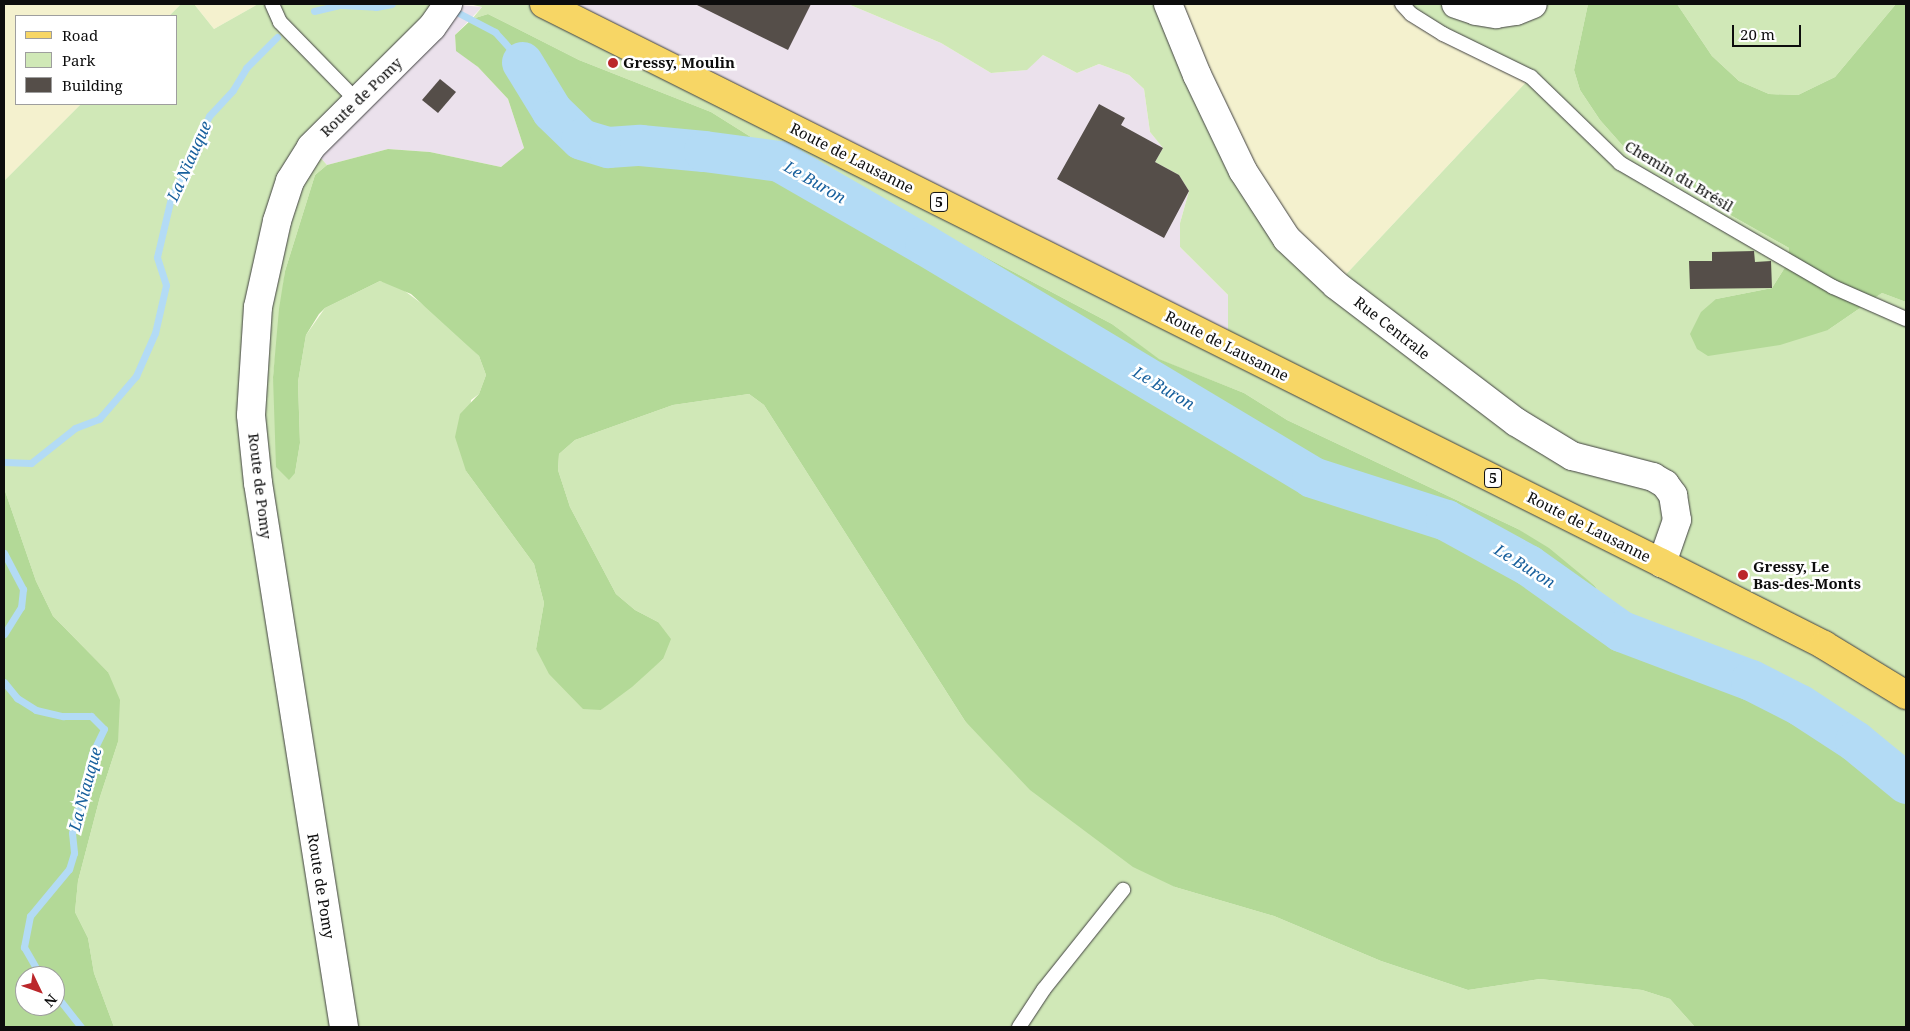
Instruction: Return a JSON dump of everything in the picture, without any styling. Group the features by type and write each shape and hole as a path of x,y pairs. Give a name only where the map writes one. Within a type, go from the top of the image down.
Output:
{"main road":[{"name":"Route de Lausanne","path":"544,4 1824,645 1906,695"}],"street":[{"name":"Route de Pomy","path":"344,1027 258,483 251,415 258,307 277,221 290,181 311,147 356,100 432,27 448,4"},
{"name":"Rue Centrale","path":"1168,4 1197,75 1243,171 1287,239 1336,285 1530,431 1572,456 1652,477 1665,484 1673,495 1676,520 1662,563"},
{"path":"1456,4 1476,11 1496,14 1516,11 1532,4"}],"lane":[{"path":"272,4 280,22 356,100"},
{"name":"Chemin du Brésil","path":"1402,4 1411,14 1443,34 1531,77 1620,163 1650,182 1833,287 1906,319"},
{"path":"1019,1027 1044,989 1123,890"}],"shaded area":[{"path":"4,4 181,4 170,15 15,15 15,105 80,105 4,181"},
{"path":"194,4 258,4 214,29"},
{"path":"448,4 482,7 455,35 456,50 478,67 508,99 524,148 501,167 430,152 388,149 327,165 311,147"},
{"path":"544,4 848,4 941,43 991,73 1026,70 1043,55 1077,73 1099,64 1129,75 1144,89 1150,132 1163,148 1189,191 1180,223 1180,247 1228,295 1228,346"},
{"path":"1168,4 1402,4 1531,77 1336,285 1305,258"}],"green space":[{"path":"181,4 194,4 214,29 258,4 448,4 311,147 327,165 315,175 285,271 273,377 295,473 300,443 298,382 306,335 325,308 380,281 398,286 441,318 479,356 486,375 479,394 471,400 466,471 534,564 544,603 536,649 601,710 663,659 658,622 635,610 616,594 570,507 558,470 559,454 575,440 673,405 749,394 764,405 965,721 1175,887 1274,916 1381,961 1468,990 1540,979 1642,990 1670,999 1695,1027 114,1027 94,973 88,938 75,912 78,881 100,797 118,742 108,672 53,616 36,581 4,488 4,181 80,105 178,105 178,15 170,15"},
{"path":"469,4 544,4 1228,345 1228,295 1180,247 1180,223 1189,191 1179,175 1155,162 1163,148 1150,132 1144,89 1129,75 1099,64 1077,73 1043,55 1027,70 991,73 941,43 848,4 1168,4 1220,123 1336,285 1531,77 1402,4 1588,4 1574,70 1580,90 1600,120 1623,146 1661,176 1789,248 1789,261 1772,288 1716,299 1828,330 1882,293 1906,302 1906,783 1855,741 1800,705 1751,680 1621,631 1595,586 1518,529 1287,420 1244,393 1158,359 1112,324 847,184 797,166 711,112 579,60 488,14 472,19 482,7"},
{"path":"1588,4 1677,4 1712,56 1739,81 1769,94 1798,95 1835,77 1896,4 1906,4 1906,302 1882,293 1828,330 1780,345 1708,356 1697,349 1690,334 1701,312 1716,299 1772,288 1789,261 1789,248 1661,176 1623,146 1600,120 1580,90 1574,70"},
{"path":"1677,4 1896,4 1835,77 1798,95 1769,94 1739,81 1712,56"},
{"path":"488,14 579,60 711,112 797,166 847,184 1112,324 1159,359 1244,393 1287,420 1518,529 1549,548 1595,586 1621,631 1751,680 1800,705 1855,741 1906,783 1906,1027 1695,1027 1670,999 1642,990 1540,979 1468,990 1381,961 1274,916 1175,887 1133,867 1030,790 965,721 764,405 749,394 673,405 575,440 559,454 558,470 570,507 616,594 635,610 658,622 671,639 663,659 632,687 601,710 583,709 549,674 536,649 544,603 534,564 466,471 455,437 460,414 479,394 486,375 479,356 411,294 380,281 325,308 319,314 306,335 298,382 300,443 295,473 289,480 276,467 273,377 279,309 285,271 315,175 327,165 388,149 430,152 501,167 524,148 508,99 478,67 456,51 455,35 472,19"},
{"path":"4,488 36,581 53,616 108,672 120,700 118,742 100,797 78,881 75,912 88,938 94,973 114,1027 4,1027"}],"building":[{"path":"695,4 811,4 788,50"},
{"path":"440,79 456,92 438,113 422,100"},
{"path":"1099,104 1125,118 1121,125 1163,148 1155,162 1179,175 1189,191 1164,238 1057,179"},
{"path":"1754,251 1755,262 1771,261 1772,288 1690,289 1689,261 1712,261 1712,252"}],"waterway":[{"name":"La Niauque","path":"314,11 341,5 376,7 392,4"},
{"name":"Le Buron","path":"451,9 495,32 522,62"},
{"name":"La Niauque","path":"4,462 31,463 75,428 99,419 136,376 155,333 166,285 157,257 171,198 209,116 233,90 246,68 277,37"},
{"name":"Le Buron","path":"522,62 552,111 581,139 608,147 640,145 779,161 925,245 1312,477 1446,520 1528,565 1621,631 1751,680 1800,705 1855,741 1906,783"},
{"name":"La Niauque","path":"4,553 23,589 21,607 4,634"},
{"name":"La Niauque","path":"4,682 17,698 36,710 63,716 91,716 104,729 92,754 72,833 74,853 69,869 30,916 24,947 35,966"},
{"name":"La Niauque","path":"65,1007 81,1027"}],"place":[{"name":"Gressy, Moulin","path":"613,63"},
{"name":"Gressy, Le Bas-des-Monts","path":"1743,575"}]}
